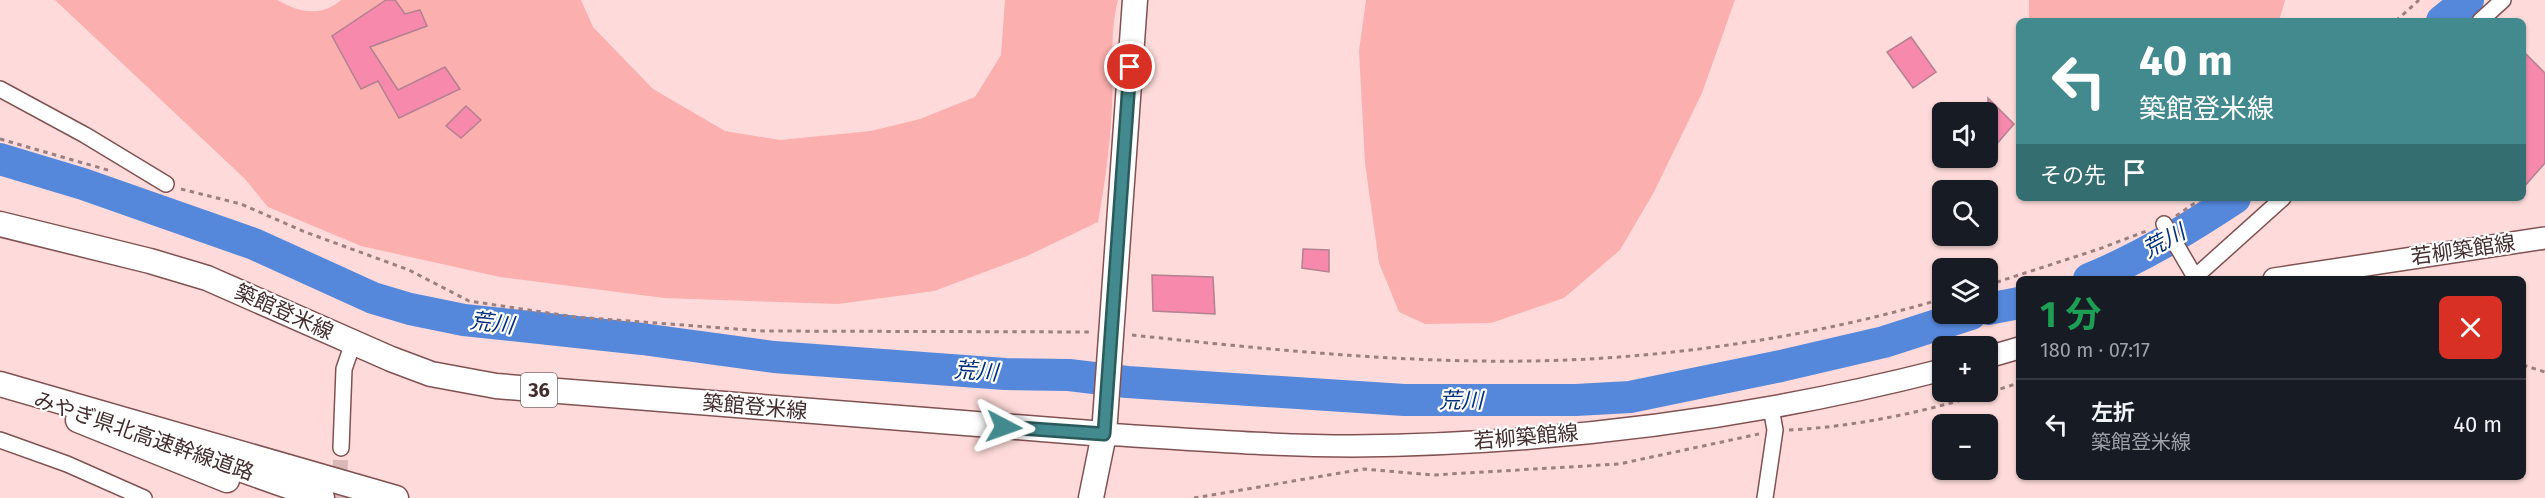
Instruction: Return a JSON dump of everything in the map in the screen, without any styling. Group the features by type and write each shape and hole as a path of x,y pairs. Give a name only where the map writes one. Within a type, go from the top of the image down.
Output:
{"main road":[{"path":"1091,498 1098,470 1104,422 1135,0"},
{"name":"築館登米線","path":"0,224 150,261 207,278 353,343 431,374 496,386 1104,422"},
{"name":"若柳築館線","path":"2294,276 2545,238"},
{"path":"1998,354 2016,349"},
{"name":"若柳築館線","path":"1104,422 1285,445 1427,444 1536,438 1698,420 1771,408 1932,372"},
{"path":"0,386 271,498"},
{"path":"0,386 396,498"},
{"name":"みやぎ県北高速幹線道路","path":"0,386 322,498"},
{"path":"1098,470 1098,498"}],"street":[{"path":"2483,18 2503,0"},
{"path":"0,89 85,135 166,184"},
{"path":"2164,224 2193,274 2279,201"},
{"path":"341,448 344,369 353,343"},
{"path":"1765,498 1775,430 1771,408"},
{"path":"0,440 67,464 144,498"}],"path":[{"path":"2400,18 2419,0"},
{"path":"0,139 120,173"},
{"path":"166,184 241,204 305,232 409,270 469,301 575,317 763,331 1110,337 1399,359 1530,361 1629,357 1763,339 1881,317 1932,302"},
{"path":"1998,282 2099,249 2164,224 2198,201"},
{"path":"2526,366 2545,372"}],"shaded area":[{"path":"55,0 278,0 294,8 318,11 341,0 581,0 593,27 653,89 725,131 780,140 871,131 920,119 975,97 1001,55 1005,0 1118,0 1113,39 1110,135 1098,222 1027,256 934,291 838,304 664,298 500,277 361,246 268,207 245,179"},
{"path":"1366,0 1735,0 1702,93 1654,192 1620,250 1564,298 1491,323 1425,324 1399,312 1379,263 1365,163 1359,51"},
{"path":"2029,0 2285,0 2280,18 2029,18"}],"building":[{"path":"386,0 395,0 405,14 420,10 427,26 370,47 398,90 445,67 460,89 399,118 378,81 361,89 332,36"},
{"path":"1911,37 1936,72 1913,88 1887,52"},
{"path":"2526,54 2545,73 2545,163 2526,185"},
{"path":"466,106 481,120 461,138 446,126"},
{"path":"1998,108 2014,124 1998,142"},
{"path":"1303,249 1329,250 1329,272 1302,268"},
{"path":"1152,275 1213,277 1215,314 1153,311"}],"waterway":[{"name":"荒川","path":"2446,18 2468,0"},
{"name":"荒川","path":"0,159 83,184 254,244 373,298 410,309 464,320 642,339 774,357 1005,374 1069,375 1127,382 1404,400 1576,400 1630,397 1781,366 1884,342 1940,324"},
{"name":"荒川","path":"2096,276 2164,242 2230,201"},
{"name":"荒川","path":"1998,307 2016,304"}],"tunnel":[{"path":"339,498 341,448"}],"route":[{"path":"1004,427 1104,434 1130,67"}]}
